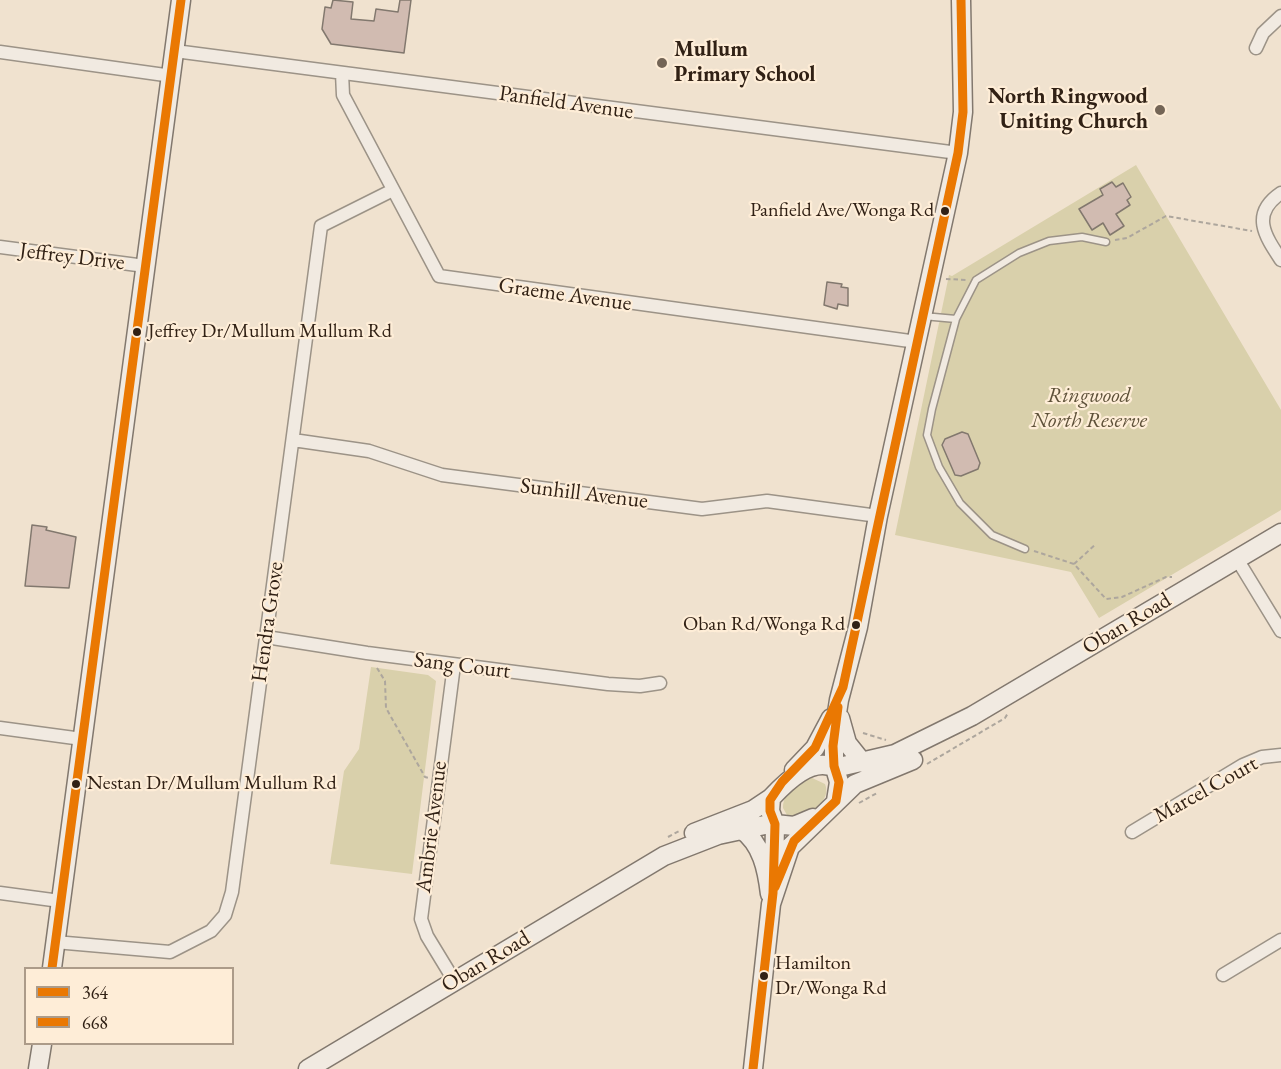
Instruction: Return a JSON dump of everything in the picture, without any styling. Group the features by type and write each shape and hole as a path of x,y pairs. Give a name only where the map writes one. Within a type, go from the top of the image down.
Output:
{"main road":[{"path":"52,967 145,266 163,75 175,51 181,0"},
{"path":"772,898 792,844 835,802 839,782 835,767 834,732 839,703 858,627 878,516 958,153 963,112 961,0"},
{"name":"Oban Road","path":"308,1069 664,856 695,832 753,810 805,770 819,765 835,767 863,763 908,749 972,716 1281,532"},
{"path":"839,703 847,743 863,763"},
{"path":"753,1069 772,898 775,824 770,811 771,797 782,782 815,748 839,703"},
{"name":"Oban Road","path":"664,856 702,840 741,829 775,824 802,824 835,802 858,782 912,760 972,716"},
{"path":"741,829 751,838 763,859 772,898"},
{"path":"38,1069 42,1045"}],"street":[{"path":"1256,48 1263,33 1281,16"},
{"name":"Panfield Avenue","path":"175,51 958,153"},
{"path":"0,52 163,75"},
{"name":"Graeme Avenue","path":"342,73 343,95 439,276 447,279 917,342"},
{"name":"Hendra Grove","path":"55,942 170,952 211,931 225,915 232,892 321,226 393,190"},
{"path":"1281,193 1269,202 1264,213 1264,233 1281,260"},
{"name":"Jeffrey Drive","path":"0,247 145,266"},
{"name":"Sunhill Avenue","path":"293,440 369,451 442,475 478,480 702,509 767,501 878,516"},
{"path":"1236,559 1281,631"},
{"name":"Sang Court","path":"266,637 454,665 608,684 640,686 660,683"},
{"name":"Ambrie Avenue","path":"454,665 437,781 421,919 454,982"},
{"path":"0,728 82,740"},
{"name":"Marcel Court","path":"1132,832 1244,765 1262,758 1281,755"},
{"path":"0,893 60,901"},
{"path":"1223,975 1281,940"}],"lane":[{"path":"1025,549 992,535 960,503 939,467 927,435 956,319 976,280 1019,253 1049,241 1082,237 1107,242"},
{"path":"922,316 956,319"}],"path":[{"path":"1107,242 1127,238 1166,216 1264,233"},
{"path":"946,279 976,280"},
{"path":"1074,564 1096,544"},
{"path":"1025,549 1074,564 1106,599 1122,597 1166,577 1172,577"},
{"path":"367,653 366,665 376,666 385,681 386,708 425,777 437,781"}],"green space":[{"name":"Ringwood North Reserve","path":"1136,165 1281,410 1281,510 1099,618 1071,572 895,535 949,275 952,276"},
{"path":"371,667 428,675 436,681 412,874 330,864 344,771 359,749"},
{"path":"810,777 825,784 825,798 808,812 794,816 787,815 783,808 785,797"}],"building":[{"path":"333,0 353,2 351,19 374,21 376,9 398,12 400,0 411,0 404,53 331,44 322,29 325,7 331,8"},
{"path":"1112,182 1116,187 1123,183 1131,197 1127,200 1130,205 1116,214 1124,226 1110,235 1103,223 1092,230 1079,209 1103,195 1100,189"},
{"path":"827,282 842,284 841,287 848,288 848,306 838,304 837,309 824,305"},
{"path":"962,432 968,434 980,463 978,469 961,476 955,475 942,445 945,439"},
{"path":"32,525 47,527 46,530 76,537 69,588 25,586"}],"transit line":[{"name":"668","path":"52,967 181,0"},
{"name":"364","path":"753,1069 773,893 775,824 770,811 770,800 782,782 815,748 843,687 958,153 963,112 961,0"},
{"name":"364","path":"775,887 794,841 836,801 839,782 834,766 833,746 838,707"}],"place":[{"name":"Mullum Primary School","path":"662,63"},
{"name":"North Ringwood Uniting Church","path":"1160,110"},
{"name":"Panfield Ave/Wonga Rd","path":"945,211"},
{"name":"Jeffrey Dr/Mullum Mullum Rd","path":"137,332"},
{"name":"Oban Rd/Wonga Rd","path":"856,625"},
{"name":"Nestan Dr/Mullum Mullum Rd","path":"76,784"},
{"name":"Hamilton Dr/Wonga Rd","path":"764,976"}]}
